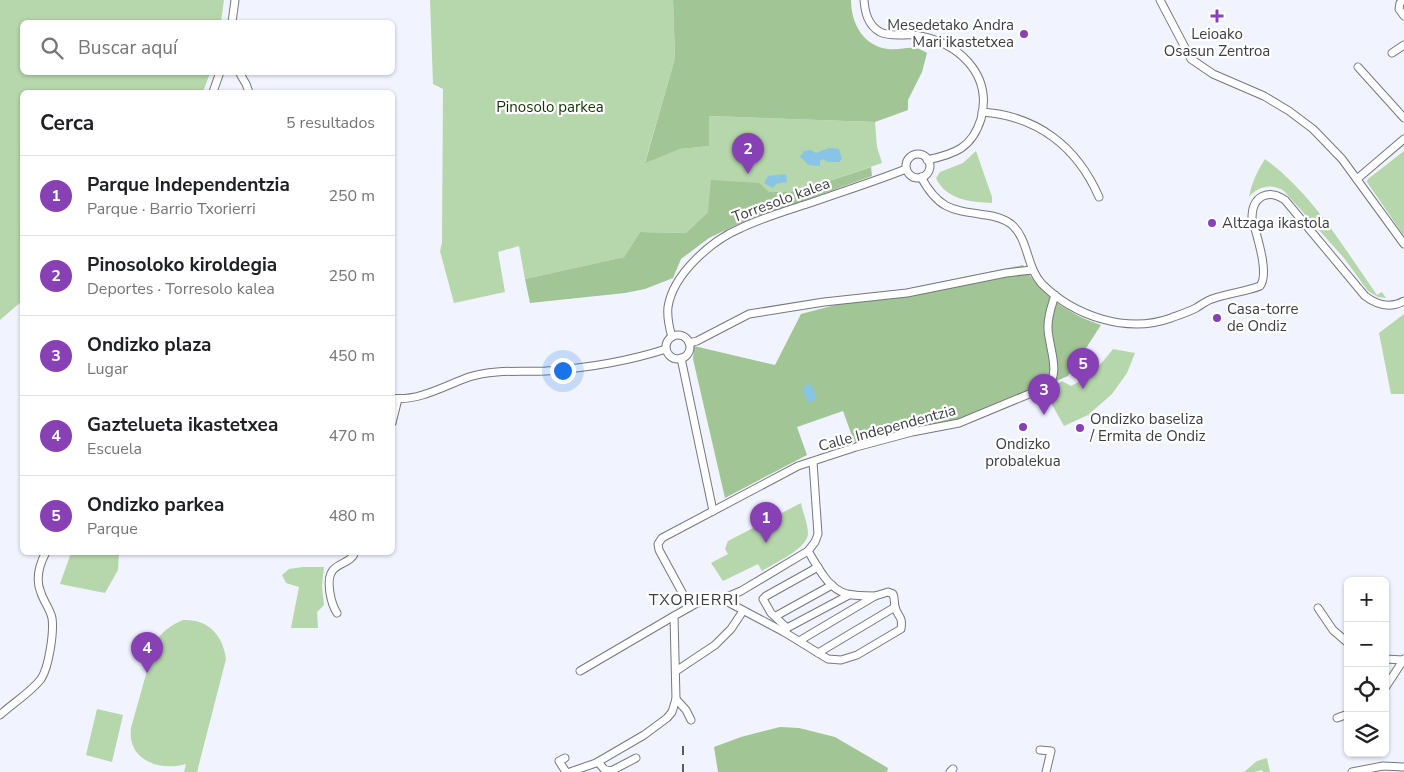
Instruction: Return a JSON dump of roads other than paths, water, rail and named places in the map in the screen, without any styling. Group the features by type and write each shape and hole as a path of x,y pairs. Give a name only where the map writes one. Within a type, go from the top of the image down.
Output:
{"street":[{"path":"232,20 235,0"},
{"path":"864,0 866,16 872,26 881,32 930,39 951,47 972,65 979,81 983,95 978,129 969,142 961,148 949,155 928,160"},
{"path":"1160,0 1191,59 1213,74 1264,96 1314,129 1342,159 1404,244"},
{"path":"1404,0 1400,3 1399,9 1404,16"},
{"path":"1392,53 1404,45"},
{"path":"1358,66 1404,118"},
{"path":"214,90 219,75"},
{"path":"240,75 248,90"},
{"path":"982,112 1022,120 1050,133 1076,158 1091,179 1099,197"},
{"path":"1357,179 1404,139"},
{"path":"914,155 922,155 928,160 928,171 921,177 915,178 906,169 908,160 914,155"},
{"name":"Torresolo kalea","path":"672,337 668,305 673,293 688,268 716,242 740,228 762,219 906,169"},
{"path":"921,177 928,190 939,201 955,211 989,215 1010,223 1023,240 1032,270 1041,283 1076,310 1098,318 1122,323 1151,323 1170,319 1194,309 1211,299 1260,286 1263,281 1264,269 1252,218 1252,210 1256,200 1266,194 1273,193 1285,200 1365,296 1381,305 1390,306 1404,301"},
{"path":"689,343 697,341 749,314 824,302 894,294 1032,270"},
{"name":"Calle Independentzia","path":"690,607 660,550 658,544 662,538 798,466 813,462 819,458 912,432 959,423 1046,387 1052,381 1054,368 1048,328 1049,315 1055,295"},
{"path":"681,335 689,343 687,354 681,358 671,356 666,350 667,341 672,337 681,335"},
{"path":"395,399 426,393 479,375 604,365 636,359 666,350"},
{"path":"681,358 713,511"},
{"path":"580,672 697,603 722,599 741,591 808,552 818,534 813,462"},
{"path":"808,552 837,591 849,595 875,596"},
{"path":"0,715 34,686 42,677 45,669 50,648 52,619 40,592 38,578 44,555"},
{"path":"337,612 331,604 330,575 332,570 350,560 353,555"},
{"path":"785,630 764,603 764,599 766,596 818,567"},
{"path":"776,616 832,585"},
{"path":"722,599 785,630 799,641 828,659 841,660 857,655 901,629 902,620 895,607 893,594 888,592 875,596 799,641"},
{"path":"785,630 849,595"},
{"path":"818,652 895,607"},
{"path":"1318,608 1333,630 1344,640"},
{"path":"676,671 716,645 744,611"},
{"path":"570,772 598,762 644,734 667,718 672,712 676,699 674,616"},
{"path":"1389,659 1404,659"},
{"path":"1389,682 1404,659"},
{"path":"676,699 686,710 691,720"},
{"path":"1337,718 1344,715"},
{"path":"1040,750 1050,751 1046,772"},
{"path":"565,758 559,761 566,772"},
{"path":"598,762 604,768 611,771 636,758"},
{"path":"1352,772 1383,766 1404,767"}],"water":[{"path":"829,148 839,149 842,159 839,162 828,162 823,159 820,161 820,166 809,165 800,157 804,151 811,150 816,153"},
{"path":"786,174 787,182 776,184 773,188 764,183 768,176"},
{"path":"811,384 817,399 808,403 802,387"}],"railway":[{"path":"683,746 683,772"}],"place":[{"name":"Leioako Osasun Zentroa","path":"1217,16"},
{"name":"Mesedetako Andra Mari ikastetxea","path":"1024,34"},
{"name":"Pinosoloko kiroldegia","path":"748,174"},
{"name":"Altzaga ikastola","path":"1212,223"},
{"name":"Casa-torre de Ondiz","path":"1217,318"},
{"name":"Ondizko parkea","path":"1083,389"},
{"name":"Ondizko plaza","path":"1044,415"},
{"name":"Ondizko probalekua","path":"1023,427"},
{"name":"Ondizko baseliza / Ermita de Ondiz","path":"1080,428"},
{"name":"Parque Independentzia","path":"766,543"},
{"name":"Gaztelueta ikastetxea","path":"147,673"}],"district":[{"name":"TXORIERRI","path":"694,599"}],"park label":[{"name":"Pinosolo parkea","path":"550,107"}]}
